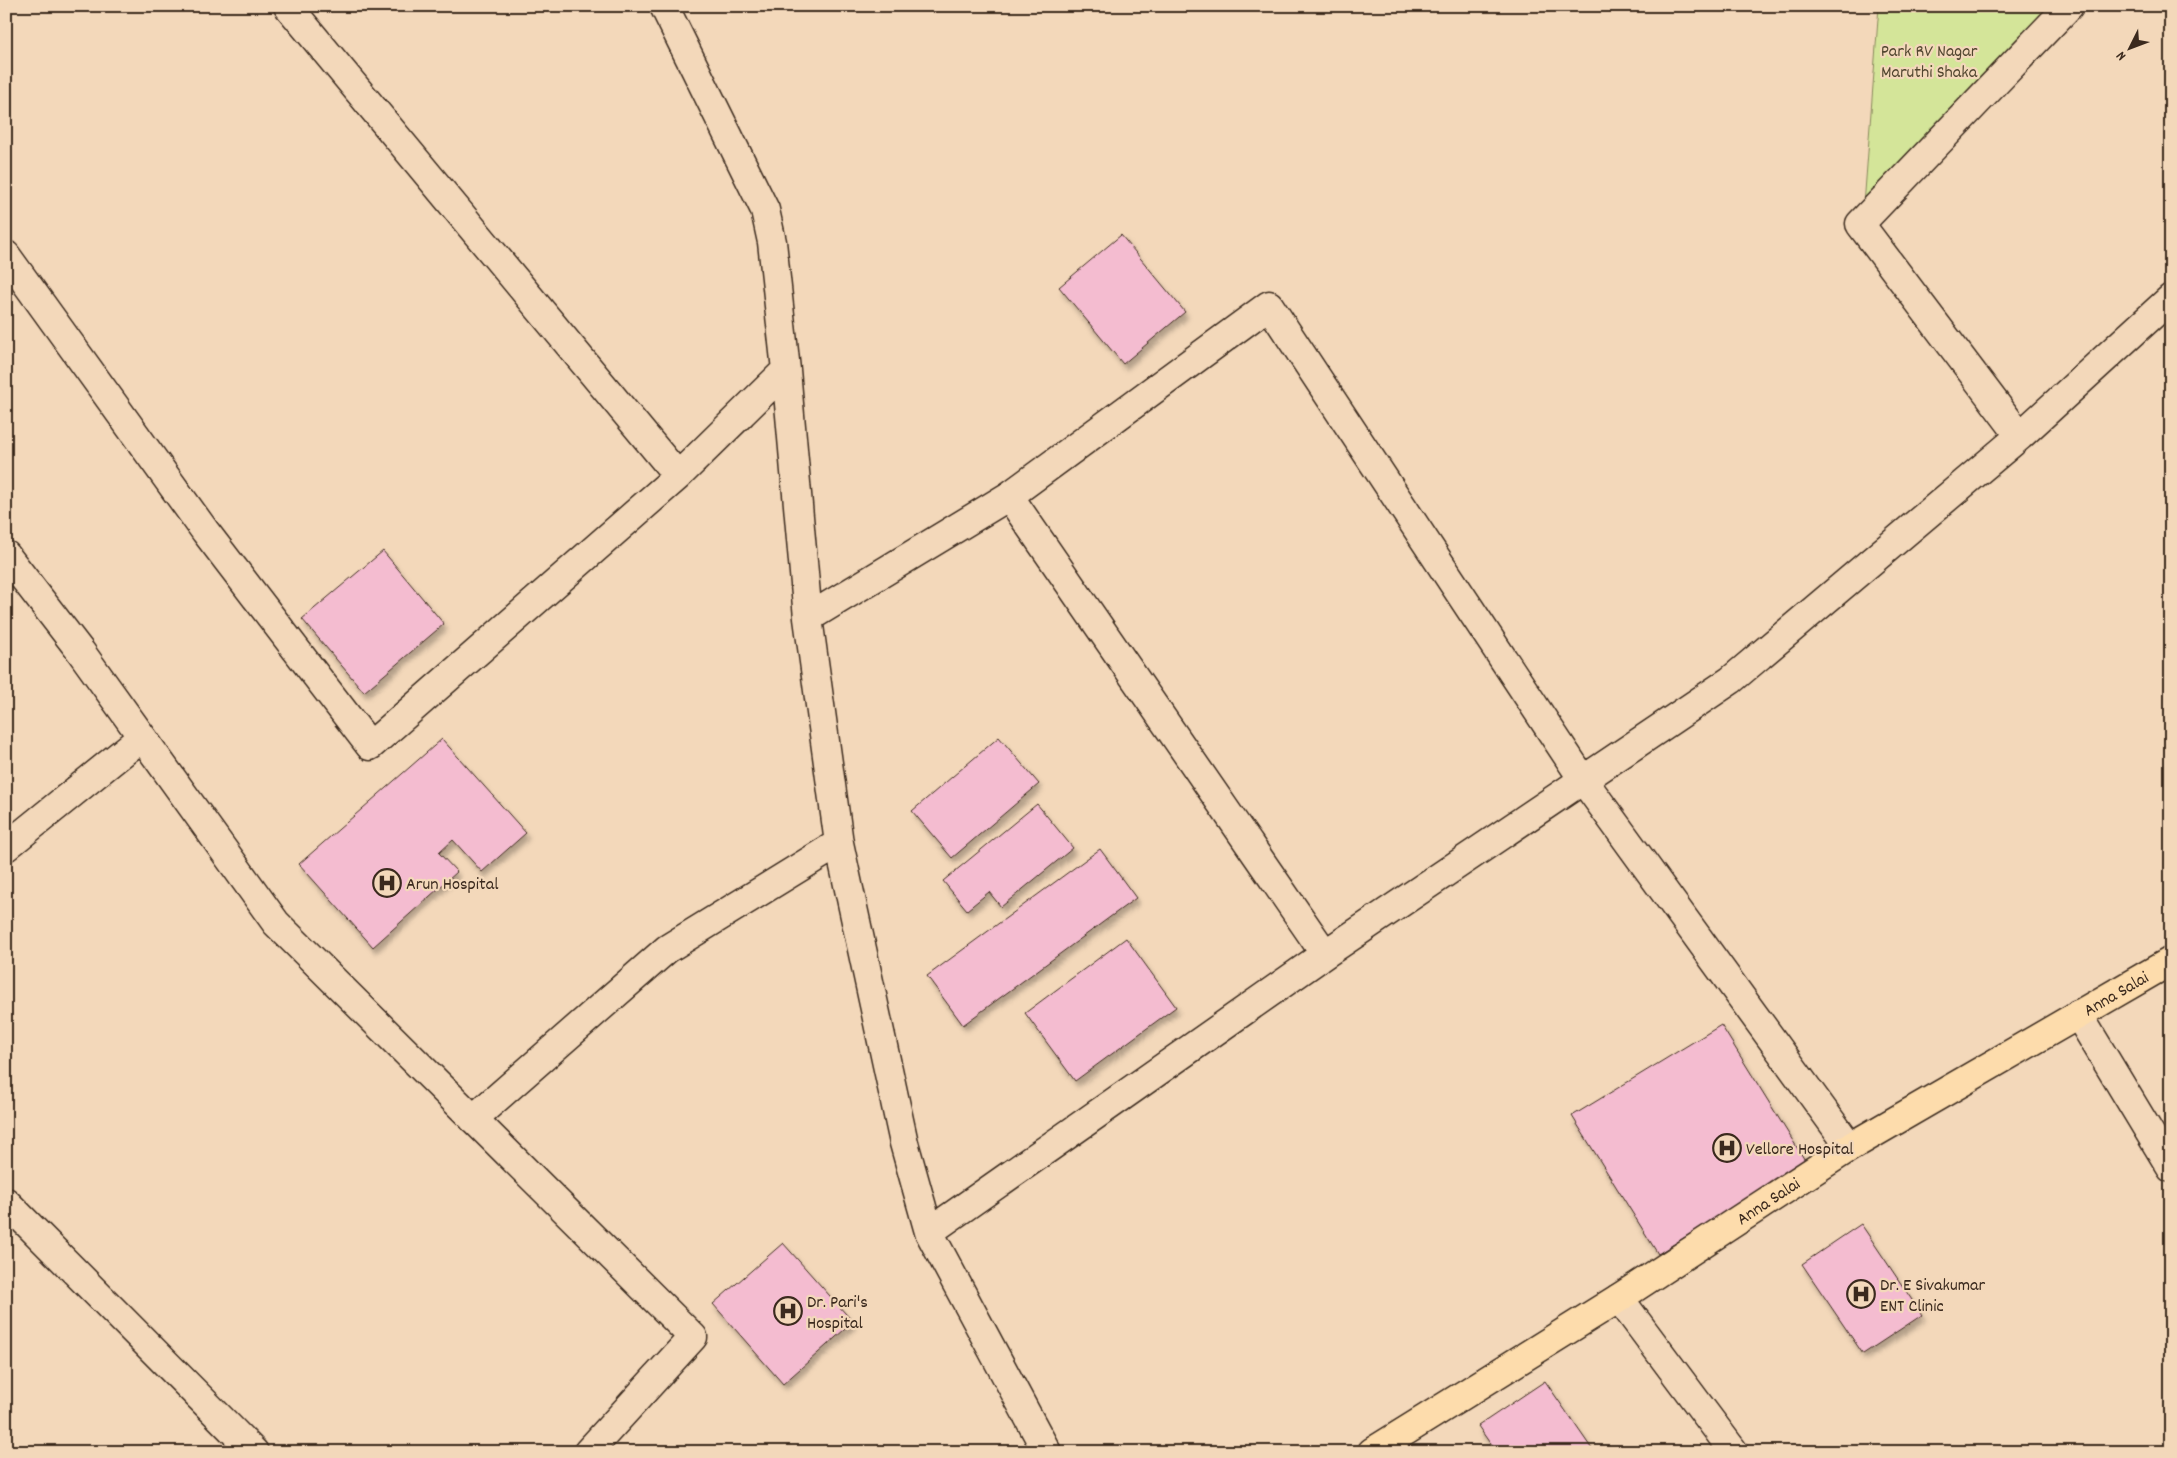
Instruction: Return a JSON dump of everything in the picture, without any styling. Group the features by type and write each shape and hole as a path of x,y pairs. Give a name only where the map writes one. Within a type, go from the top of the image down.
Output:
{"main road":[{"name":"Anna Salai","path":"1372,1452 1619,1298 1850,1146 2171,961"}],"street":[{"path":"288,6 678,476"},
{"path":"664,6 765,210 772,242 786,370 808,618 839,843 904,1143 929,1232 1047,1452"},
{"path":"2020,436 1860,224 2069,6"},
{"path":"6,255 205,531 370,746 678,476 786,370"},
{"path":"929,1232 1325,954 1731,680 2020,436 2171,298"},
{"path":"808,618 1009,496 1269,305 1584,781 1850,1146"},
{"path":"1009,496 1325,954"},
{"path":"6,555 142,737 276,923 693,1337 588,1452"},
{"path":"6,847 142,737"},
{"path":"473,1119 667,948 839,843"},
{"path":"2078,1014 2171,1168"},
{"path":"6,1202 254,1452"},
{"path":"1619,1298 1734,1452"}],"green space":[{"name":"Park RV Nagar Maruthi Shaka","path":"1879,6 2054,6 1864,205"}],"building":[{"path":"1121,235 1185,312 1123,364 1059,287"},
{"path":"383,551 444,624 364,692 302,619"},
{"path":"999,737 1039,784 952,858 912,811"},
{"path":"442,739 526,833 482,872 453,840 439,853 457,872 373,947 299,864"},
{"path":"1037,804 1073,848 1001,907 989,892 967,910 943,881"},
{"path":"1100,849 1136,898 963,1025 927,976"},
{"path":"1126,938 1176,1007 1075,1081 1025,1013"},
{"path":"1721,1025 1806,1162 1658,1254 1572,1116"},
{"path":"1861,1224 1922,1315 1863,1354 1802,1264"},
{"path":"783,1243 853,1322 783,1384 713,1304"},
{"path":"1545,1381 1594,1452 1496,1452 1478,1426"}],"place":[{"name":"Arun Hospital","path":"387,883"},
{"name":"Vellore Hospital","path":"1727,1148"},
{"name":"Dr. E Sivakumar ENT Clinic","path":"1861,1294"},
{"name":"Dr. Pari's Hospital","path":"788,1311"}]}
